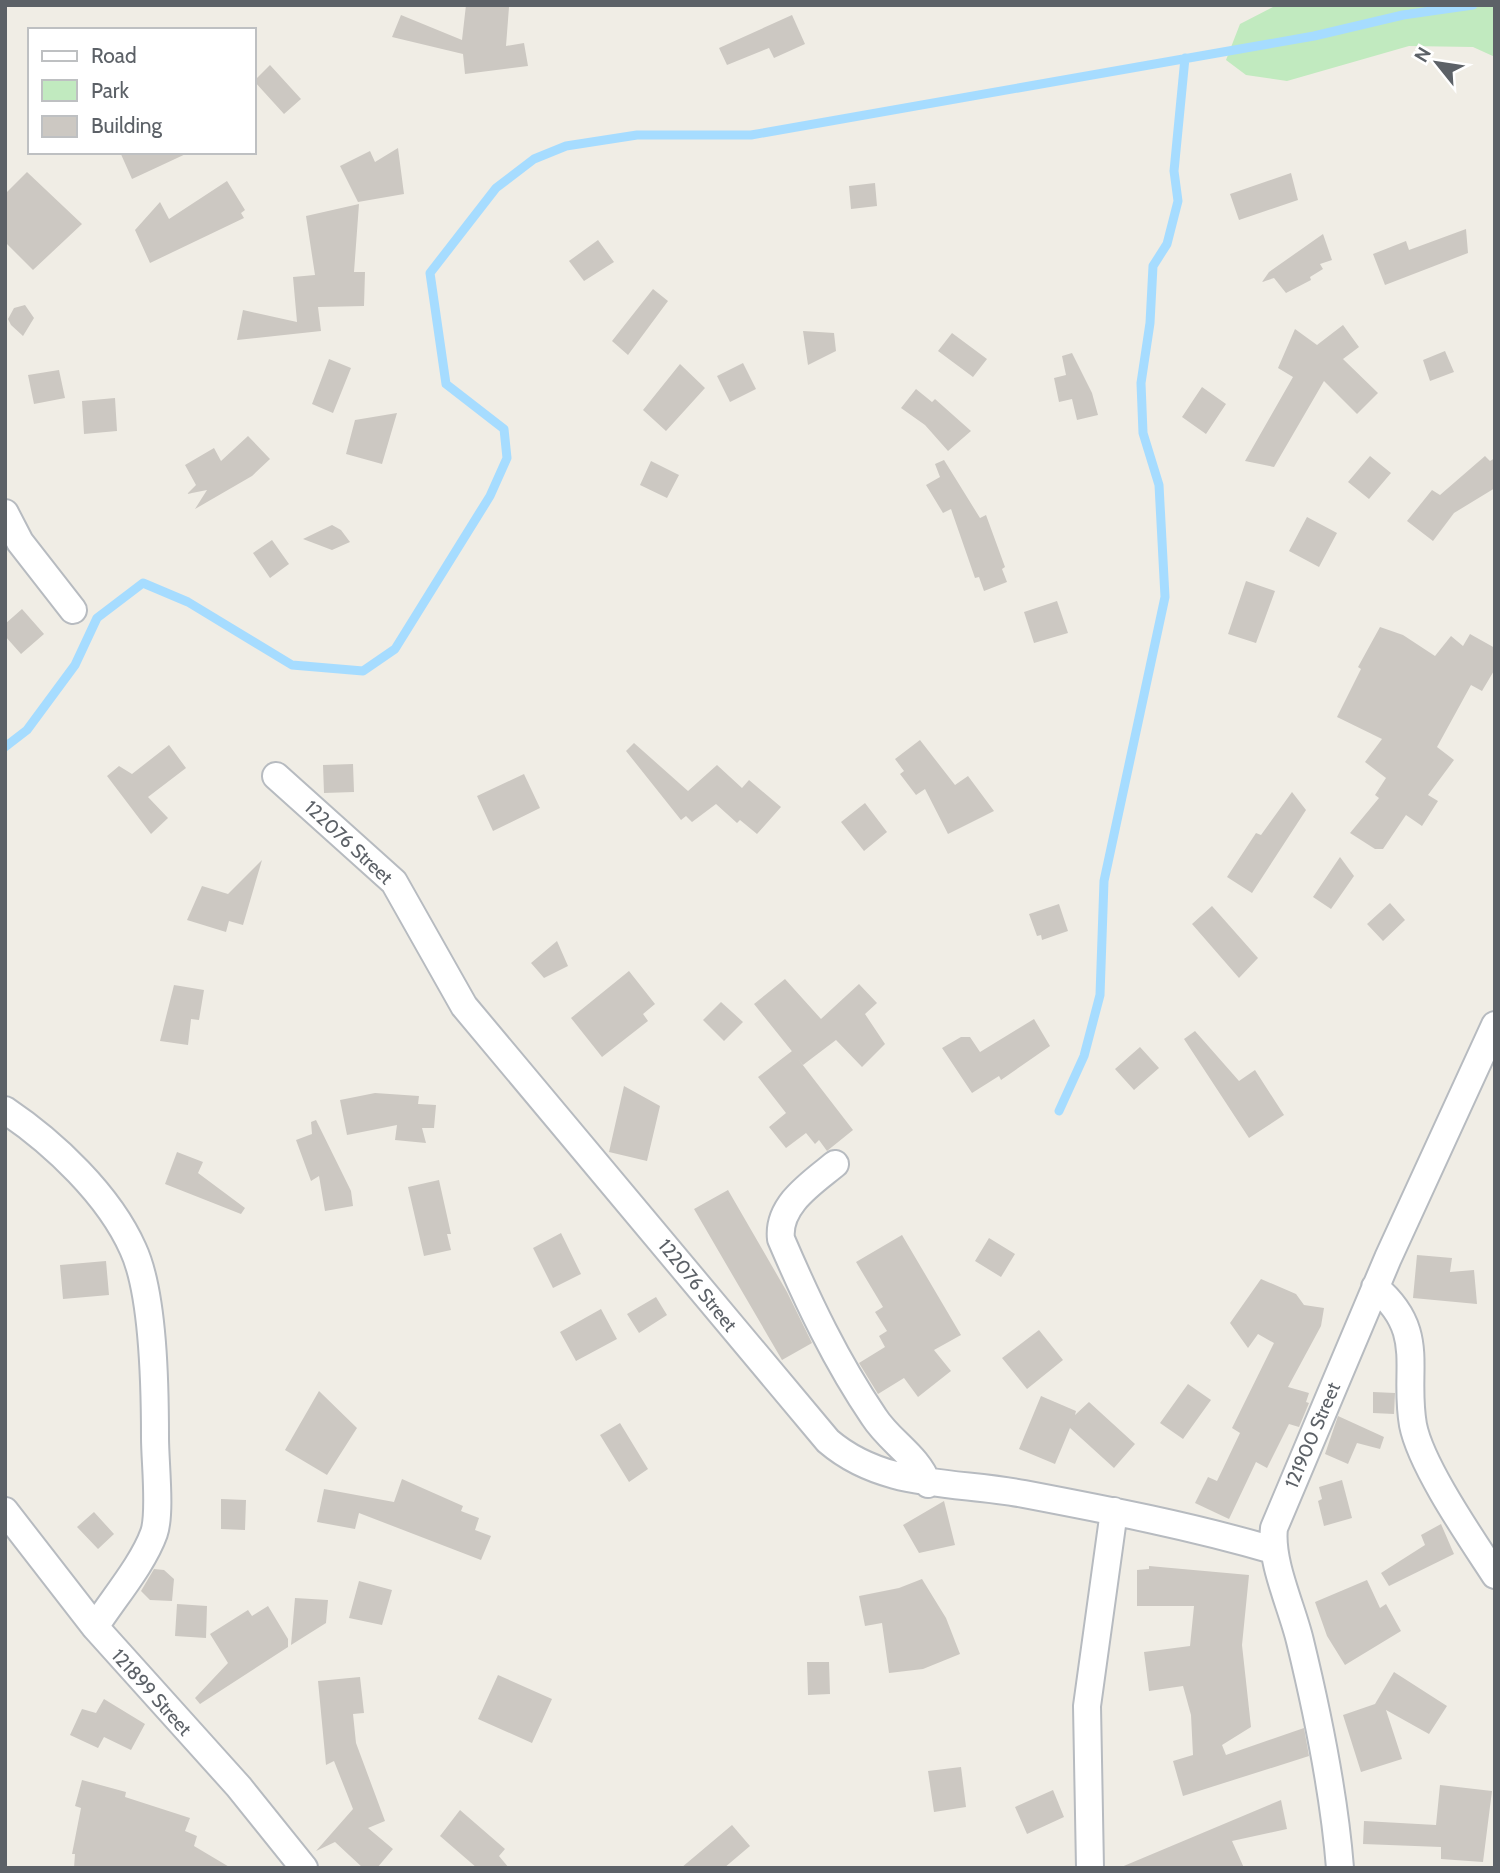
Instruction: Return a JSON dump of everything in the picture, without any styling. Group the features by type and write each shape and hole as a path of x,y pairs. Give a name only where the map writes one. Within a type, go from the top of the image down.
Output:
{"street":[{"path":"5,513 20,542 73,610"},
{"name":"122076 Street","path":"276,776 394,882 464,1006 828,1441 850,1459 867,1467 928,1483 985,1487 1114,1511 1206,1531 1273,1550"},
{"name":"121900 Street","path":"1340,1868 1337,1834 1311,1685 1293,1613 1273,1550 1276,1519 1375,1287 1495,1025"},
{"path":"5,1110 85,1177 104,1201 134,1250 144,1292 154,1385 157,1520 147,1546 95,1627"},
{"path":"835,1164 800,1193 790,1206 780,1229 781,1239 843,1372 880,1426 920,1465 928,1483"},
{"path":"1375,1287 1389,1299 1405,1322 1409,1343 1413,1425 1426,1457 1455,1511 1495,1575"},
{"name":"121899 Street","path":"5,1511 95,1627 239,1787 304,1868"},
{"path":"1090,1868 1087,1706 1114,1511"}],"green space":[{"path":"1277,5 1495,5 1495,57 1473,47 1409,46 1287,81 1246,75 1226,60 1240,24"}],"building":[{"path":"466,5 509,7 506,46 524,43 528,66 465,74 463,54 392,37 401,15 462,40"},
{"path":"792,15 805,44 774,58 769,48 727,65 719,48"},
{"path":"270,65 301,99 284,114 256,83 256,79"},
{"path":"398,148 404,194 358,202 340,166 370,151 375,162"},
{"path":"121,154 186,154 132,179"},
{"path":"27,172 82,224 33,270 5,242 5,194"},
{"path":"1291,173 1298,200 1239,220 1230,194"},
{"path":"227,181 245,210 241,213 244,218 150,263 135,230 160,202 169,219"},
{"path":"875,183 877,206 851,209 849,186"},
{"path":"359,204 354,272 365,272 364,306 318,307 321,331 237,340 243,310 297,322 293,277 315,275 306,216"},
{"path":"1466,229 1468,253 1385,285 1373,254 1406,241 1409,250"},
{"path":"1323,234 1332,260 1320,264 1323,269 1310,277 1311,280 1286,293 1274,278 1262,282 1269,272"},
{"path":"598,240 614,262 584,281 569,261"},
{"path":"653,289 668,301 628,355 612,341"},
{"path":"25,305 34,318 23,336 8,319 14,308"},
{"path":"1343,325 1359,347 1343,359 1378,393 1357,414 1324,381 1274,467 1245,461 1293,377 1278,368 1295,329 1317,345"},
{"path":"803,331 834,333 836,351 808,365"},
{"path":"952,333 987,359 973,377 938,351"},
{"path":"1445,351 1454,372 1430,381 1423,360"},
{"path":"1072,353 1092,393 1098,415 1077,420 1072,399 1059,402 1054,378 1066,375 1062,356"},
{"path":"329,359 351,368 333,413 312,404"},
{"path":"743,363 756,389 730,402 717,376"},
{"path":"680,364 705,388 666,431 643,410"},
{"path":"59,370 65,398 34,404 28,375"},
{"path":"1202,387 1226,404 1206,434 1182,417"},
{"path":"916,389 932,402 935,399 971,431 948,451 925,425 901,408"},
{"path":"115,398 117,431 84,434 82,401"},
{"path":"397,413 382,464 346,454 355,420"},
{"path":"248,436 270,459 252,476 195,509 207,490 187,494 196,485 185,465 214,448 221,461"},
{"path":"1370,456 1391,473 1369,499 1348,482"},
{"path":"1485,456 1490,461 1495,458 1495,488 1454,513 1433,541 1407,521 1432,490 1440,495"},
{"path":"944,460 980,518 986,515 1005,567 1002,569 1007,582 984,591 979,577 975,578 951,509 943,513 926,485 940,477 935,464"},
{"path":"651,461 679,475 667,498 640,485"},
{"path":"1307,517 1337,533 1319,567 1289,551"},
{"path":"332,525 341,530 350,542 332,550 303,539"},
{"path":"272,540 289,564 270,578 253,553"},
{"path":"1246,581 1275,591 1256,643 1228,634"},
{"path":"1057,601 1068,633 1034,643 1024,612"},
{"path":"22,609 44,634 21,654 5,636 5,624"},
{"path":"1380,627 1403,635 1435,656 1451,636 1463,646 1470,634 1495,648 1495,669 1482,691 1471,685 1437,747 1454,760 1428,795 1438,801 1422,826 1406,815 1383,849 1375,849 1350,833 1379,798 1375,795 1386,778 1365,762 1382,739 1337,717 1361,669 1358,667"},
{"path":"920,740 955,785 968,776 994,811 948,834 925,789 916,795 900,774 904,771 895,759"},
{"path":"634,743 688,791 717,765 742,788 749,780 781,807 757,834 740,820 737,823 716,804 692,822 686,816 681,820 626,751"},
{"path":"169,745 186,768 148,797 168,818 151,834 107,776 119,766 132,774"},
{"path":"353,764 354,792 324,793 323,765"},
{"path":"524,774 540,808 493,831 477,796"},
{"path":"1292,792 1306,810 1252,893 1227,877 1256,833 1261,835"},
{"path":"865,803 887,832 864,851 841,822"},
{"path":"1340,857 1354,876 1331,909 1313,897"},
{"path":"262,860 243,925 229,921 226,932 187,920 202,886 228,894"},
{"path":"1390,903 1405,920 1383,941 1367,924"},
{"path":"1059,904 1068,931 1042,940 1041,935 1037,936 1029,914"},
{"path":"1212,906 1258,958 1239,978 1192,924"},
{"path":"557,941 568,966 544,978 531,963"},
{"path":"629,971 655,1004 643,1014 648,1021 602,1057 571,1018"},
{"path":"785,979 821,1019 859,984 877,1003 865,1014 885,1044 862,1067 836,1040 803,1065 754,1004"},
{"path":"174,985 204,990 199,1020 191,1019 188,1045 160,1041"},
{"path":"721,1002 743,1022 724,1041 703,1020"},
{"path":"1034,1019 1050,1046 1001,1080 999,1076 972,1093 942,1048 961,1037 970,1037 980,1052"},
{"path":"1195,1031 1239,1081 1255,1070 1284,1115 1249,1138 1184,1039"},
{"path":"1140,1047 1159,1068 1134,1090 1115,1069"},
{"path":"792,1051 853,1130 827,1151 819,1140 815,1144 806,1133 786,1148 769,1127 786,1113 758,1077"},
{"path":"624,1086 660,1106 647,1161 609,1152"},
{"path":"375,1093 419,1096 418,1104 436,1105 434,1128 422,1128 426,1143 395,1140 397,1125 347,1135 340,1100"},
{"path":"316,1120 351,1191 353,1206 325,1211 319,1176 311,1181 296,1140 312,1134 311,1122"},
{"path":"177,1152 203,1162 198,1173 245,1208 241,1214 165,1184"},
{"path":"439,1180 451,1234 447,1234 451,1250 424,1256 408,1187"},
{"path":"728,1190 787,1292 812,1343 782,1360 694,1209"},
{"path":"561,1233 581,1274 553,1288 533,1248"},
{"path":"902,1235 961,1335 934,1350 951,1371 918,1397 904,1378 878,1394 859,1363 885,1347 879,1336 887,1331 875,1312 883,1307 856,1262"},
{"path":"989,1238 1015,1254 1001,1277 975,1261"},
{"path":"1417,1255 1452,1258 1450,1272 1474,1270 1477,1304 1413,1298"},
{"path":"106,1261 109,1295 63,1299 60,1265"},
{"path":"1261,1279 1296,1294 1304,1305 1324,1308 1321,1326 1288,1387 1309,1393 1306,1402 1309,1403 1299,1427 1289,1424 1267,1468 1256,1462 1229,1519 1195,1503 1208,1477 1217,1481 1240,1433 1232,1428 1274,1343 1258,1334 1248,1348 1230,1323"},
{"path":"656,1297 667,1315 639,1333 627,1314"},
{"path":"601,1309 617,1339 576,1361 560,1332"},
{"path":"1039,1330 1063,1360 1027,1389 1002,1358"},
{"path":"1188,1384 1211,1400 1183,1439 1160,1423"},
{"path":"319,1391 357,1428 327,1475 285,1450"},
{"path":"1373,1392 1395,1393 1394,1414 1373,1413"},
{"path":"1041,1396 1076,1411 1075,1415 1089,1402 1135,1444 1114,1468 1070,1428 1055,1464 1019,1449"},
{"path":"1338,1416 1384,1437 1380,1449 1357,1443 1348,1464 1325,1454"},
{"path":"620,1423 648,1469 629,1482 600,1435"},
{"path":"402,1479 463,1506 461,1511 479,1518 475,1530 491,1536 481,1560 359,1513 355,1529 317,1522 324,1489 394,1502"},
{"path":"1342,1480 1352,1518 1324,1526 1318,1501 1322,1499 1319,1487"},
{"path":"221,1499 246,1500 245,1530 221,1529"},
{"path":"944,1501 955,1545 919,1553 903,1525"},
{"path":"94,1512 114,1534 98,1549 77,1527"},
{"path":"1441,1524 1454,1554 1389,1586 1381,1573 1425,1545 1421,1535"},
{"path":"1149,1566 1249,1575 1242,1645 1251,1727 1222,1745 1226,1755 1304,1728 1309,1756 1183,1796 1173,1761 1193,1755 1191,1715 1183,1686 1149,1691 1144,1652 1190,1646 1194,1606 1137,1606 1137,1570 1149,1569"},
{"path":"154,1569 164,1570 174,1579 172,1601 150,1600 141,1591"},
{"path":"922,1579 946,1618 960,1654 923,1669 889,1673 882,1623 865,1626 859,1596 899,1588"},
{"path":"1367,1580 1380,1608 1386,1604 1401,1631 1345,1665 1327,1636 1315,1602"},
{"path":"359,1581 392,1590 382,1625 349,1618"},
{"path":"295,1598 328,1600 326,1623 291,1645"},
{"path":"177,1604 207,1606 206,1638 175,1636"},
{"path":"268,1606 288,1639 288,1647 200,1704 195,1698 228,1663 210,1634 248,1610 252,1616"},
{"path":"807,1662 829,1662 830,1694 808,1695"},
{"path":"1394,1672 1447,1706 1429,1734 1386,1710 1402,1759 1361,1772 1343,1715 1375,1704"},
{"path":"498,1675 552,1699 532,1743 478,1719"},
{"path":"360,1677 364,1713 353,1714 356,1743 385,1821 368,1828 393,1849 377,1868 363,1868 335,1842 316,1851 353,1809 334,1761 326,1765 318,1681"},
{"path":"104,1699 145,1724 131,1750 104,1737 98,1748 70,1735 82,1709 96,1713"},
{"path":"961,1767 966,1807 934,1812 928,1771"},
{"path":"82,1780 126,1792 125,1797 190,1818 185,1831 197,1836 194,1846 231,1868 74,1868 75,1854 72,1854 81,1808 75,1806"},
{"path":"1440,1785 1492,1791 1483,1862 1441,1859 1441,1847 1363,1844 1364,1821 1436,1825"},
{"path":"1053,1790 1064,1817 1027,1834 1015,1807"},
{"path":"1281,1800 1287,1829 1232,1841 1244,1868 1119,1868"},
{"path":"460,1810 505,1849 499,1856 509,1868 477,1868 440,1836"},
{"path":"732,1825 750,1846 724,1868 681,1868"}],"waterway":[{"path":"5,747 27,730 75,665 97,618 143,583 188,602 292,665 363,671 395,649 490,496 507,458 504,429 446,384 430,273 496,188 534,159 566,146 637,135 751,135 1314,36 1403,15 1473,5"},
{"path":"1059,1111 1084,1056 1100,995 1104,881 1165,597 1159,485 1143,433 1141,383 1150,323 1153,266 1167,244 1178,201 1174,171 1185,58"}]}
